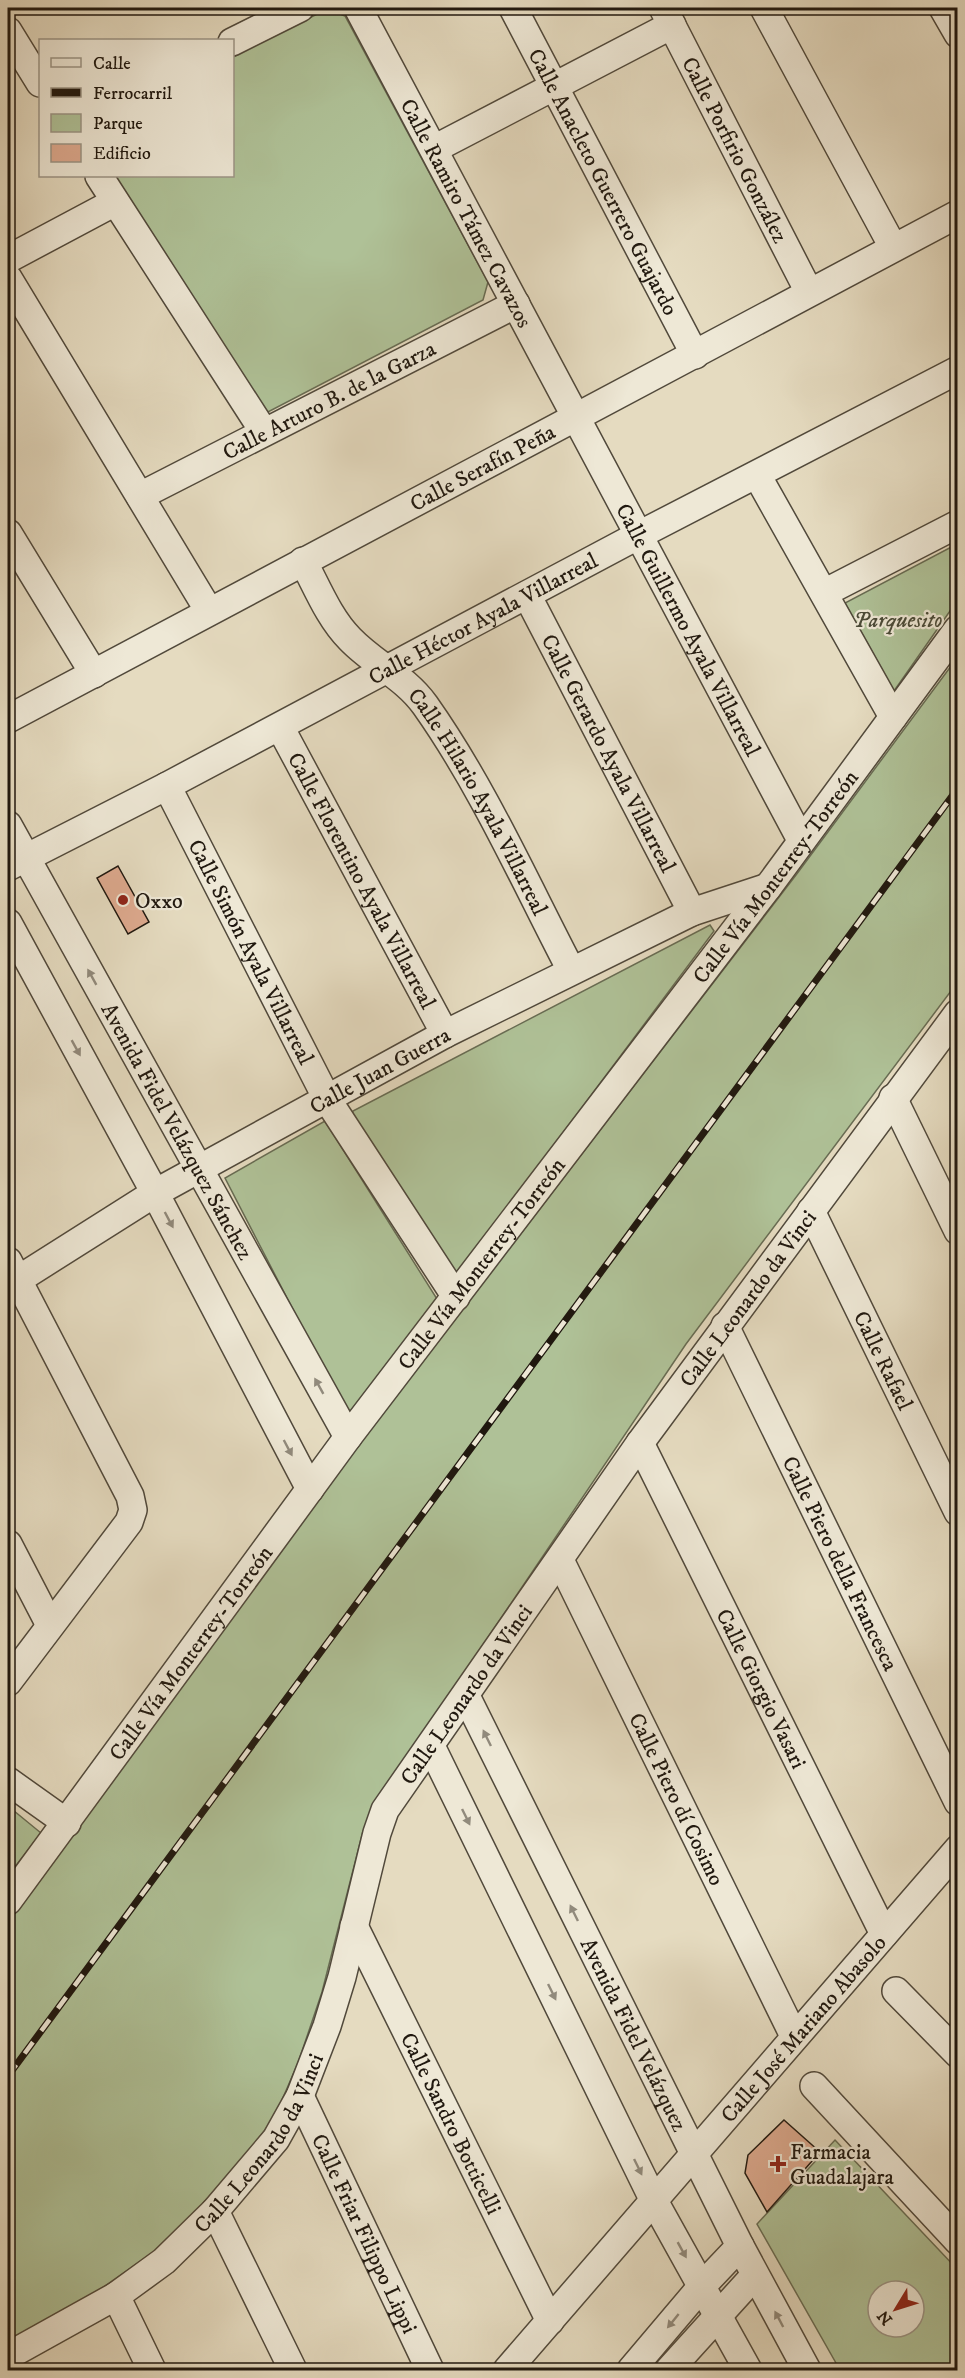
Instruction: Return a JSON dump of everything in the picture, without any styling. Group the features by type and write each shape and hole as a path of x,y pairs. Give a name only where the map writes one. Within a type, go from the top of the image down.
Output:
{"street":[{"path":"234,41 300,8"},
{"name":"Calle Ramiro Támez Cavazos","path":"358,8 577,418"},
{"name":"Calle Anacleto Guerrero Guajardo","path":"513,8 695,355"},
{"path":"764,8 893,247"},
{"path":"943,8 957,34"},
{"path":"434,149 554,87 667,16"},
{"name":"Calle Porfirio González","path":"667,16 810,292"},
{"path":"8,31 39,81"},
{"path":"100,177 264,432"},
{"path":"8,259 115,202"},
{"name":"Calle Serafín Peña","path":"8,720 957,214"},
{"path":"8,278 209,611"},
{"name":"Calle Arturo B. de la Garza","path":"141,495 516,304"},
{"name":"Calle Héctor Ayala Villarreal","path":"17,862 280,727 639,535 957,370"},
{"name":"Calle Guillermo Ayala Villarreal","path":"577,418 801,840"},
{"path":"756,475 893,717"},
{"path":"824,593 957,525"},
{"path":"8,533 94,674"},
{"name":"Calle Hilario Ayala Villarreal","path":"303,561 334,619 349,638 389,669 425,705 476,788 571,970"},
{"name":"Calle Gerardo Ayala Villarreal","path":"527,595 692,912"},
{"name":"Calle Vía Monterrey-Torreón","path":"8,1901 309,1489 768,887 957,629"},
{"name":"Calle Florentino Ayala Villarreal","path":"280,727 445,1034"},
{"name":"Calle Simón Ayala Villarreal","path":"167,786 327,1099 456,1297"},
{"name":"Avenida Fidel Velázquez Sánchez","path":"8,825 17,862 198,1169 348,1437"},
{"name":"Calle Juan Guerra","path":"11,1275 198,1169 445,1034 692,912 768,887"},
{"path":"8,923 155,1193 309,1489"},
{"name":"Calle Leonardo da Vinci","path":"8,2356 116,2296 164,2261 215,2211 276,2139 300,2096 327,2026 385,1810 640,1443 957,1013"},
{"path":"893,1098 957,1231"},
{"name":"Calle Rafael","path":"811,1211 957,1512"},
{"path":"8,1682 129,1522 133,1510 130,1496 11,1275"},
{"name":"Calle Piero della Francesca","path":"725,1326 957,1802"},
{"name":"Calle Giorgio Vasari","path":"640,1443 884,1934"},
{"path":"8,1544 50,1625"},
{"name":"Calle Piero dí Cosimo","path":"560,1560 794,2036"},
{"name":"Avenida Fidel Velázquez","path":"466,1696 740,2246 807,2370"},
{"path":"431,1746 654,2199 748,2370"},
{"path":"8,1781 67,1823"},
{"name":"Calle José Mariano Abasolo","path":"507,2370 957,1849"},
{"name":"Calle Sandro Botticelli","path":"354,1926 550,2321"},
{"path":"896,1991 957,2055"},
{"path":"814,2086 957,2241"},
{"name":"Calle Friar Filippo Lippi","path":"300,2096 430,2370"},
{"path":"215,2211 292,2370"},
{"path":"631,2370 702,2286 740,2246"},
{"path":"669,2370 755,2275"},
{"path":"116,2296 152,2370"},
{"path":"8,2364 11,2370"}],"green space":[{"path":"327,9 345,16 488,282 483,300 266,413 112,177 234,177 234,56"},
{"name":"Parquesito","path":"957,544 957,601 894,691 845,603"},
{"path":"957,658 957,983 686,1344 375,1805 363,1831 322,1992 298,2063 275,2116 253,2147 200,2207 159,2248 85,2300 8,2341 8,1923 362,1440 796,875"},
{"path":"710,925 714,931 458,1273 450,1271 352,1118 353,1111"},
{"path":"325,1121 437,1299 349,1418 225,1178"},
{"path":"8,1806 41,1833 8,1876"},
{"path":"835,2140 957,2269 957,2363 948,2370 840,2370 757,2224"}],"building":[{"name":"Oxxo","path":"118,866 149,922 128,934 97,878"},
{"name":"Farmacia Guadalajara","path":"784,2120 820,2152 767,2212 745,2173 748,2155"}],"railway":[{"path":"8,2076 958,788"}],"place":[{"name":"Oxxo","path":"123,900"},
{"name":"Farmacia Guadalajara","path":"778,2164"}]}
